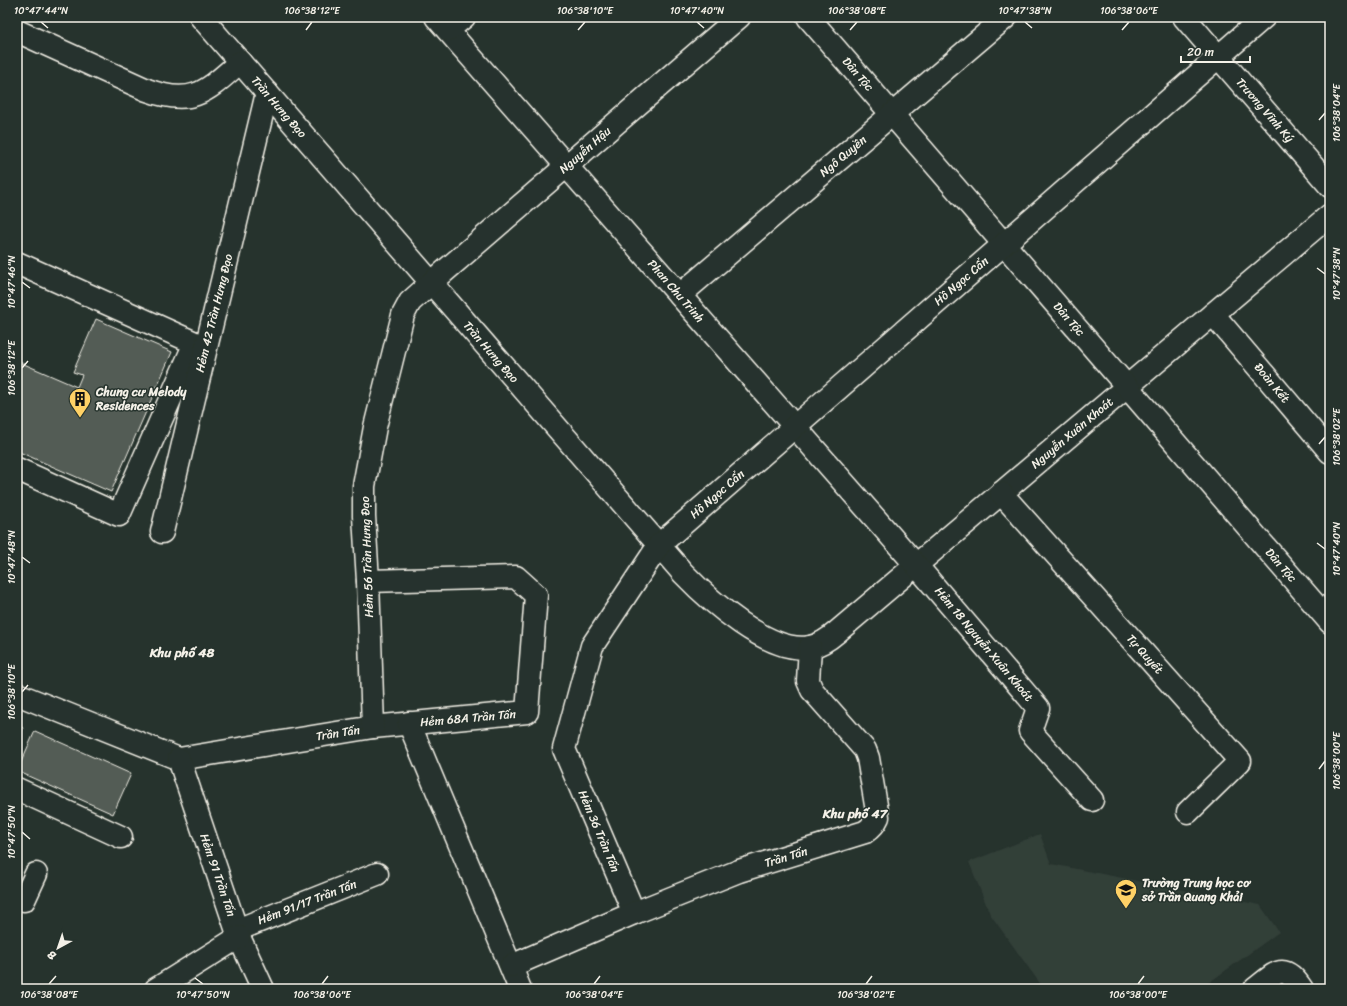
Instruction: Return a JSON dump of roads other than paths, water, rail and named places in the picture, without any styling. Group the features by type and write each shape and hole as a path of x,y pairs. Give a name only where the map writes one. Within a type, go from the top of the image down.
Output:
{"street":[{"name":"Trần Hưng Đạo","path":"201,17 697,587 741,623 755,631 781,643 794,647 810,647"},
{"name":"Nguyễn Hậu","path":"431,283 738,17"},
{"name":"Dân Tộc","path":"808,17 1330,622"},
{"name":"Ngô Quyền","path":"680,295 1006,17"},
{"name":"Trương Vĩnh Ký","path":"1184,17 1330,186"},
{"name":"Hồ Ngọc Cẩn","path":"564,749 592,646 659,545 1264,17"},
{"name":"Phan Chu Trinh","path":"450,21 566,166 916,565"},
{"path":"17,31 163,96 179,98 194,95 207,89 240,62"},
{"name":"Hẻm 42 Trần Hưng Đạo","path":"162,532 267,93"},
{"name":"Nguyễn Xuân Khoát","path":"810,647 831,637 1330,215"},
{"path":"17,263 195,343 119,515 17,470"},
{"name":"Hẻm 56 Trần Hưng Đạo","path":"373,727 364,486 375,427 403,315 410,302 431,283"},
{"name":"Đoàn Kết","path":"1213,314 1330,452"},
{"name":"Tự Quyết","path":"1001,493 1240,761 1188,812"},
{"name":"Hẻm 18 Nguyễn Xuân Khoát","path":"916,565 1038,708 1030,731 1092,800"},
{"name":"Hẻm 68A Trần Tấn","path":"368,580 516,577 536,595 527,712 409,723"},
{"name":"Trần Tấn","path":"511,966 634,913 739,871 865,832 875,823 878,817 868,758 865,750 809,686 810,647"},
{"path":"17,694 179,759"},
{"path":"409,723 520,989"},
{"name":"Trần Tấn","path":"179,759 373,727 409,723"},
{"name":"Hẻm 36 Trần Tấn","path":"564,749 634,913"},
{"name":"Hẻm 91 Trần Tấn","path":"179,759 238,933 263,989"},
{"path":"17,789 121,837"},
{"name":"Hẻm 91/17 Trần Tấn","path":"156,989 238,933 377,874"},
{"path":"1255,989 1279,972 1285,972 1290,974 1295,979 1302,989"}],"place":[{"name":"Chung cư Melody Residences","path":"80,418"},
{"name":"Trường Trung học cơ sở Trần Quang Khải","path":"1126,910"}],"district":[{"name":"Khu phố 48","path":"182,652"},
{"name":"Khu phố 47","path":"855,813"}]}
